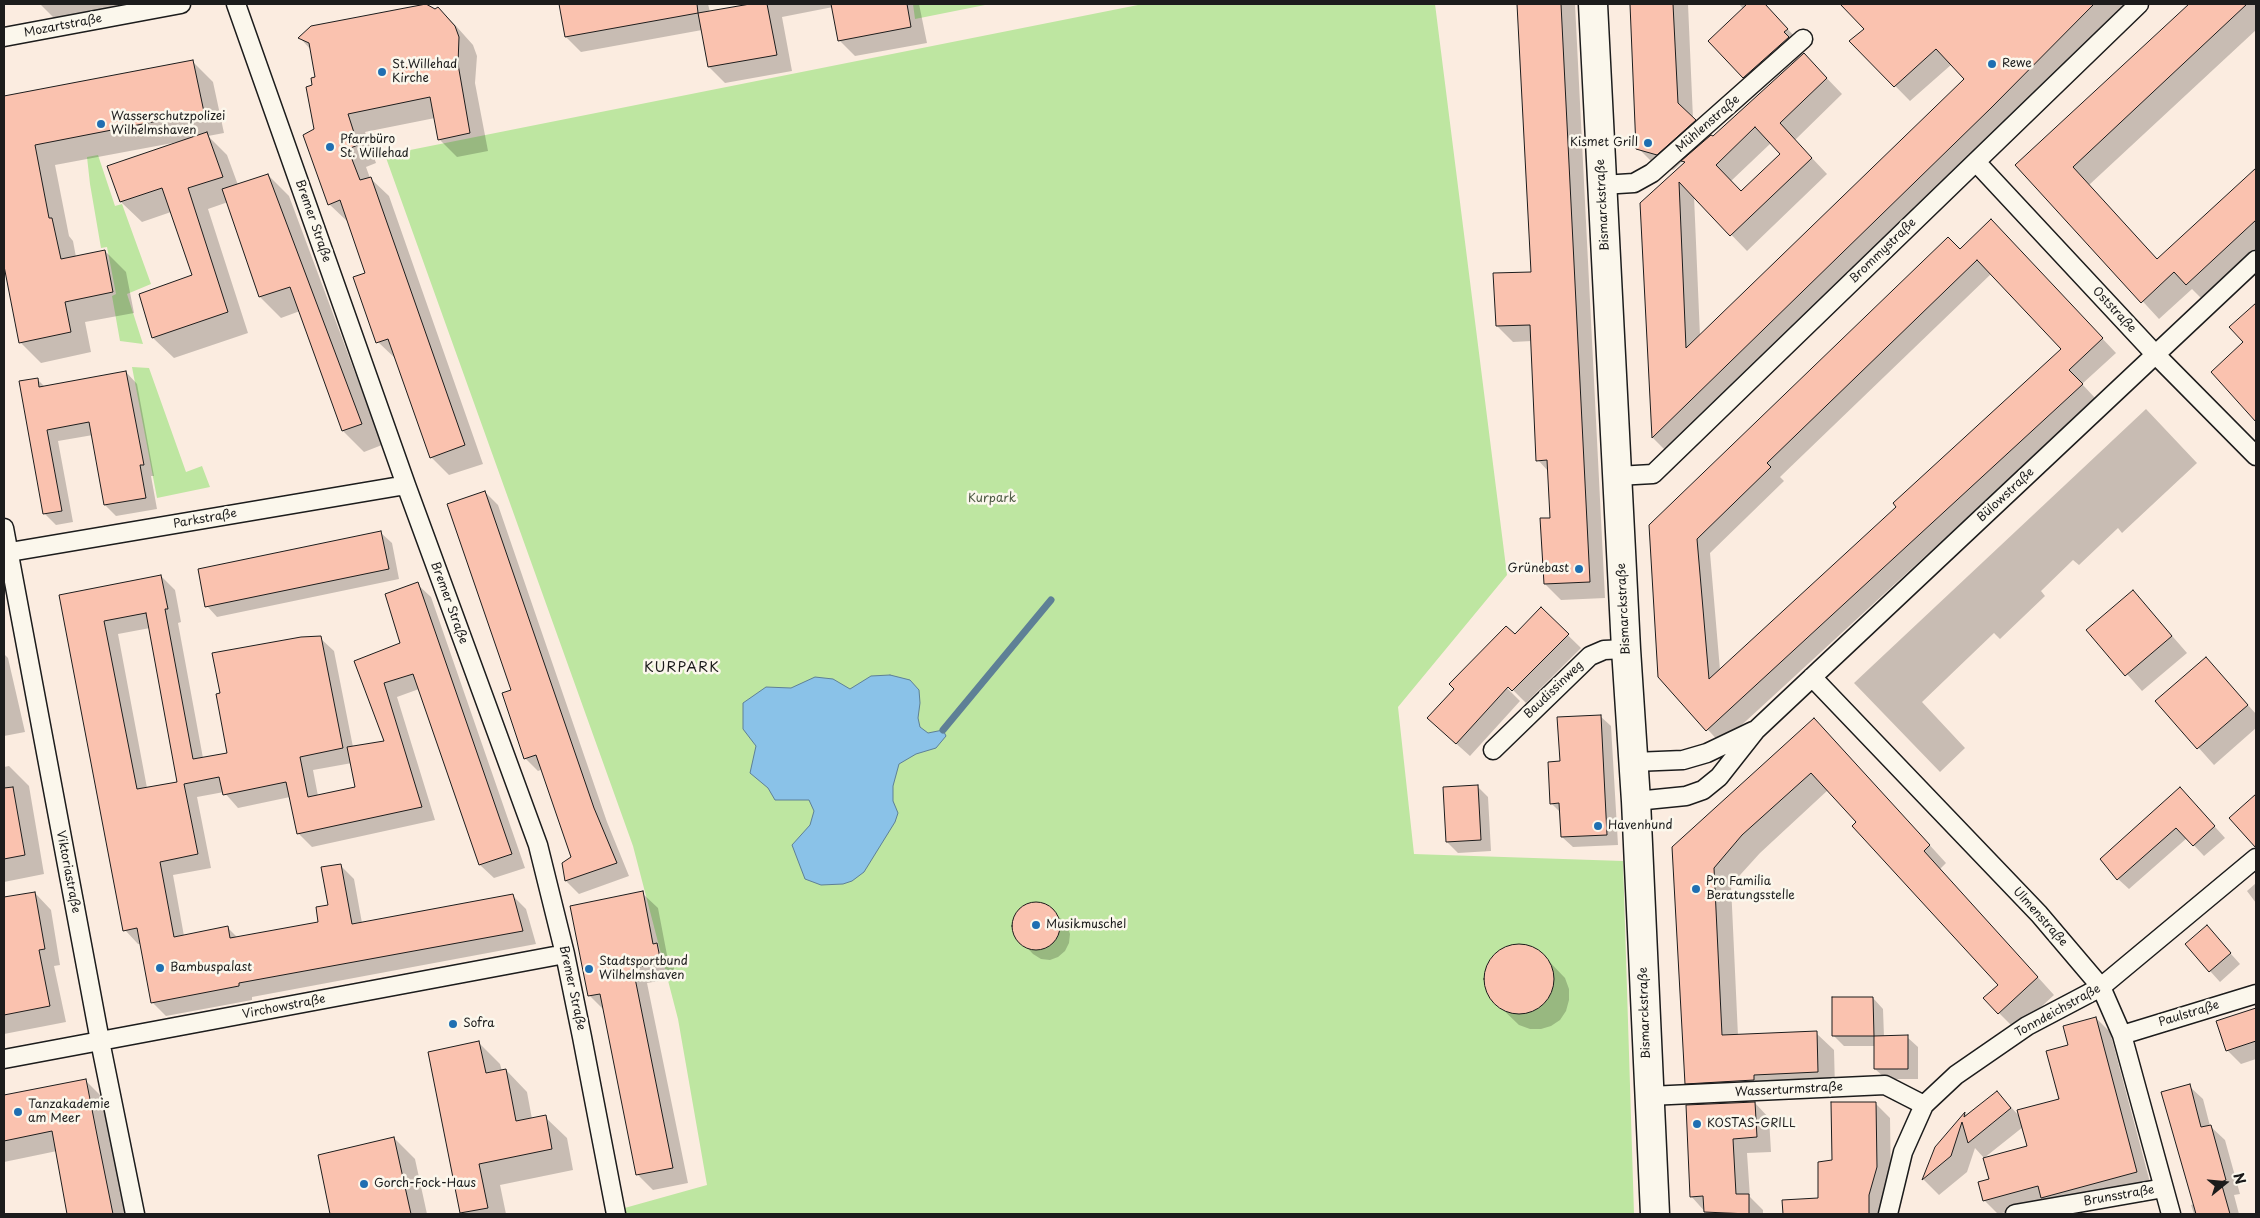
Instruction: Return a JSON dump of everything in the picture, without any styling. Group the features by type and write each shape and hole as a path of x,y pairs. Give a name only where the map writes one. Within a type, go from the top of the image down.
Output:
{"main road":[{"name":"Bismarckstraße","path":"1593,4 1626,649 1636,801 1655,1214"}],"street":[{"name":"Mozartstraße","path":"4,37 181,4"},
{"name":"Bremer Straße","path":"236,4 406,485 538,845 565,954 616,1214"},
{"name":"Brommystraße","path":"1617,476 1653,474 2139,4"},
{"name":"Mühlenstraße","path":"1602,185 1634,184 1652,173 1803,39"},
{"name":"Oststraße","path":"1976,162 2156,354 2256,456"},
{"name":"Bülowstraße","path":"1636,801 1686,796 1703,790 1719,777 1756,730 2256,260"},
{"name":"Parkstraße","path":"6,553 406,485"},
{"name":"Viktoriastraße","path":"4,528 6,553 135,1214"},
{"name":"Baudissinweg","path":"1493,750 1590,656 1604,650 1626,649"},
{"name":"Ulmenstraße","path":"1812,677 2039,914 2102,988 2122,1035 2171,1214"},
{"name":"Bülowstraße","path":"1634,762 1683,760 1707,753 1756,730"},
{"name":"Tonndeichstraße","path":"1888,1214 1902,1152 1924,1105 1956,1075 2027,1026 2102,988 2256,858"},
{"name":"Virchowstraße","path":"4,1059 565,954"},
{"name":"Paulstraße","path":"2122,1035 2256,994"},
{"name":"Wasserturmstraße","path":"1649,1096 1885,1085 1924,1105"},
{"name":"Brunsstraße","path":"2015,1214 2164,1188"}],"green space":[{"path":"913,4 990,4 915,19"},
{"name":"Kurpark","path":"1143,4 1435,4 1507,575 1398,707 1414,854 1623,861 1634,1214 622,1214 621,1209 707,1185 678,1019 633,846 385,155"},
{"path":"98,155 115,206 122,204 151,284 127,294 143,344 120,341 112,296 116,294 107,247 101,248 90,184 87,157"},
{"path":"132,367 149,368 186,472 202,466 210,487 157,498"}],"water":[{"path":"890,675 910,680 919,690 918,718 920,727 928,733 943,730 946,736 936,748 916,754 899,764 893,786 893,801 898,813 895,822 864,872 852,881 843,884 821,885 805,879 792,845 810,825 814,811 809,800 775,800 768,788 750,773 756,746 743,729 743,703 766,687 791,688 815,677 833,679 850,689 871,676"}],"building":[{"path":"426,4 435,9 438,7 455,26 459,37 458,64 470,133 438,140 430,97 348,114 358,145 348,149 360,180 371,177 465,445 430,458 388,339 376,343 353,277 365,273 340,200 328,205 303,135 314,129 306,87 312,85 311,78 315,77 309,43 298,38 311,26"},
{"path":"559,4 697,4 698,13 565,37"},
{"path":"750,4 767,4 777,55 708,67 698,13"},
{"path":"831,4 907,4 911,27 838,41"},
{"path":"1517,4 1561,4 1590,582 1544,584 1540,518 1550,518 1547,460 1536,461 1530,325 1496,326 1493,273 1531,272"},
{"path":"1630,4 1673,4 1678,103 1696,120 1657,155 1636,149"},
{"path":"1747,4 1765,4 1788,29 1784,32 1789,37 1743,78 1708,41"},
{"path":"1840,4 2094,4 1991,108 1652,438 1640,203 1685,162 1681,161 1711,135 1713,136 1804,53 1827,78 1780,123 1812,158 1730,236 1679,182 1686,348 1964,79 1936,49 1894,87 1849,41 1864,29","holes":["1755,127 1780,154 1741,191 1716,165"]},
{"path":"2189,4 2247,4 2073,167 2157,259 2256,168 2256,220 2186,285 2174,272 2141,303 2015,165"},
{"path":"193,60 204,112 35,145 49,218 52,218 61,259 105,250 113,292 65,302 71,332 19,343 4,266 4,96"},
{"path":"207,132 223,177 188,188 228,312 152,338 139,294 192,275 162,188 120,202 107,166"},
{"path":"268,174 362,424 342,431 290,287 259,297 222,189"},
{"path":"1991,219 2103,338 2069,370 2083,384 1706,731 1658,677 1649,525 1948,237 1960,249","holes":["1977,260 2061,349 1893,503 1896,507 1709,679 1697,539 1771,467 1767,463"]},
{"path":"2256,303 2256,422 2211,372 2243,342 2229,327"},
{"path":"126,371 144,465 140,465 146,498 104,505 89,422 47,430 62,511 43,514 19,381 38,378 39,387"},
{"path":"485,491 594,808 617,863 565,881 562,863 571,857 536,755 524,759 502,693 511,690 447,504"},
{"path":"381,531 389,569 205,607 198,569"},
{"path":"161,575 168,609 165,609 193,759 227,753 216,694 220,693 212,653 301,637 321,636 343,748 300,757 308,797 355,787 347,747 384,741 354,661 400,643 385,594 418,582 512,854 479,865 413,674 384,683 422,807 297,834 286,782 223,795 219,777 184,784 198,854 160,862 174,937 228,926 230,938 318,922 316,907 328,905 321,867 341,864 352,924 513,894 523,931 239,983 239,986 151,1003 137,928 123,931 59,595","holes":["146,613 177,782 137,789 104,621"]},
{"path":"2133,590 2172,636 2125,676 2086,630"},
{"path":"1541,607 1569,634 1512,691 1508,687 1456,744 1427,718 1454,689 1449,684 1506,626 1515,634"},
{"path":"2206,657 2248,705 2197,749 2155,701"},
{"path":"1601,715 1607,835 1561,837 1559,803 1550,804 1548,762 1560,761 1557,717"},
{"path":"1814,718 1930,845 1924,851 2038,977 1998,1014 1983,998 1998,985 1852,826 1856,822 1811,773 1742,835 1714,868 1722,1035 1817,1031 1818,1072 1754,1075 1754,1080 1685,1084 1672,847"},
{"path":"1478,785 1481,840 1446,842 1443,787"},
{"path":"13,787 25,855 4,859 4,788"},
{"path":"2180,787 2215,826 2193,846 2176,828 2117,880 2100,859"},
{"path":"2256,794 2256,848 2229,818"},
{"path":"643,891 653,944 657,943 661,963 633,968 673,1168 636,1175 600,994 588,996 570,906"},
{"path":"35,892 45,949 39,950 50,1006 4,1015 4,897"},
{"name":"Musikmuschel","path":"1036,902 1045,904 1053,909 1058,917 1060,926 1058,935 1053,943 1045,948 1036,950 1027,948 1019,943 1014,935 1012,926 1014,917 1019,909 1027,904"},
{"path":"2207,925 2231,953 2209,972 2185,944"},
{"path":"1519,944 1538,950 1548,960 1554,979 1548,998 1538,1008 1519,1014 1500,1008 1490,998 1484,979 1490,960 1500,950"},
{"path":"1832,997 1873,997 1874,1036 1832,1036"},
{"path":"2256,1008 2256,1041 2226,1051 2216,1021"},
{"path":"2096,1017 2137,1172 2041,1198 2038,1186 1983,1201 1978,1182 1989,1179 1983,1158 2027,1146 2017,1110 2059,1099 2046,1051 2068,1045 2063,1026"},
{"path":"1908,1035 1908,1069 1874,1069 1874,1036"},
{"path":"479,1041 486,1073 506,1069 516,1121 546,1115 552,1149 479,1164 488,1208 460,1213 428,1052"},
{"path":"86,1079 113,1214 67,1214 52,1131 4,1141 4,1095"},
{"path":"2190,1084 2201,1127 2211,1125 2226,1180 2221,1182 2230,1214 2196,1214 2161,1092"},
{"path":"1997,1091 2011,1108 1968,1143 1962,1122 1951,1156 1922,1180 1935,1147 1965,1112 1964,1117"},
{"path":"1755,1102 1757,1137 1733,1139 1736,1194 1749,1194 1749,1214 1704,1212 1703,1196 1690,1197 1686,1105"},
{"path":"1831,1102 1876,1102 1877,1167 1869,1195 1869,1214 1783,1214 1782,1200 1818,1198 1818,1162 1832,1160"},
{"name":"Gorch-Fock-Haus","path":"394,1137 411,1214 330,1214 318,1155"}],"waterway":[{"path":"943,730 1051,600"}],"place":[{"name":"Rewe","path":"1992,64"},
{"name":"St.Willehad Kirche","path":"382,72"},
{"name":"Wasserschutzpolizei Wilhelmshaven","path":"101,124"},
{"name":"Kismet Grill","path":"1648,143"},
{"name":"Pfarrbüro St. Willehad","path":"330,147"},
{"name":"Grünebast","path":"1579,569"},
{"name":"Havenhund","path":"1598,826"},
{"name":"Pro Familia Beratungsstelle","path":"1696,889"},
{"name":"Musikmuschel","path":"1036,925"},
{"name":"Bambuspalast","path":"160,968"},
{"name":"Stadtsportbund Wilhelmshaven","path":"589,969"},
{"name":"Sofra","path":"453,1024"},
{"name":"Tanzakademie am Meer","path":"18,1112"},
{"name":"KOSTAS-GRILL","path":"1697,1124"},
{"name":"Gorch-Fock-Haus","path":"364,1184"}],"district":[{"name":"KURPARK","path":"682,668"}]}
